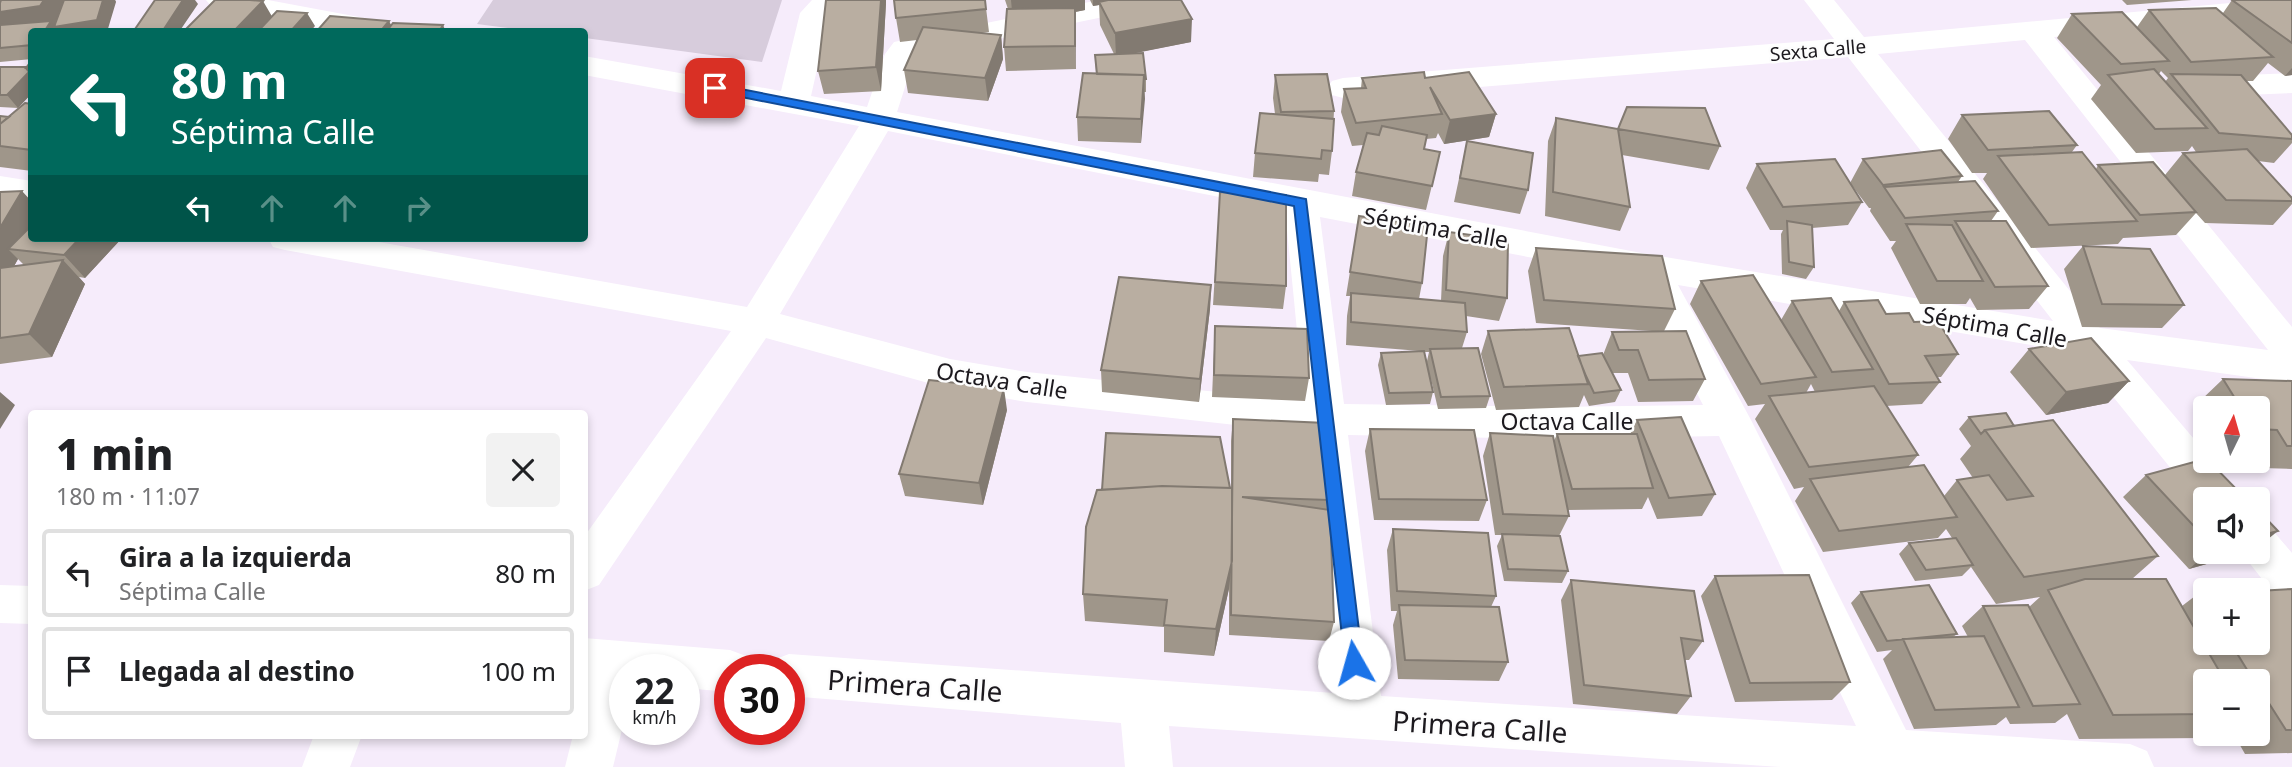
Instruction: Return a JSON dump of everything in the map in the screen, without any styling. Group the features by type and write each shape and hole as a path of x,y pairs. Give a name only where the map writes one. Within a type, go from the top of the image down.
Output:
{"street":[{"path":"221,0 370,28"},
{"path":"588,566 757,322 878,121 900,54 905,49 1142,0"},
{"path":"1819,0 2091,343 2210,487"},
{"path":"794,102 815,13 826,1"},
{"name":"Sexta Calle","path":"1343,88 1855,47 2292,6"},
{"path":"2033,31 2292,353"},
{"name":"Séptima Calle","path":"588,66 794,102 878,121 1301,203 1650,266 2091,343 2292,368"},
{"path":"2161,89 2292,83"},
{"path":"2082,92 2121,90"},
{"path":"0,187 28,192"},
{"path":"1301,203 1360,717"},
{"name":"Octava Calle","path":"307,242 757,322 963,376 1027,387 1325,419 1554,423 1731,420"},
{"path":"1650,266 1731,420 1892,752"},
{"path":"2270,558 2292,585"},
{"path":"0,604 28,605"},
{"path":"589,767 600,660 714,670"},
{"name":"Primera Calle","path":"805,676 1360,717 1686,753 1892,752 2130,767"},
{"path":"1143,703 1149,767"},
{"path":"326,767 336,739"}],"shaded area":[{"path":"493,0 782,0 762,62 588,38 588,28 508,28 477,24"}],"building":[{"path":"1,0 44,0 40,6 0,12"},
{"path":"64,0 103,0 97,20 54,27"},
{"path":"155,0 183,0 165,28 136,28"},
{"path":"215,0 263,1 237,28 187,28"},
{"path":"826,0 881,0 876,67 818,71"},
{"path":"894,0 985,0 986,9 896,18"},
{"path":"1181,0 1192,19 1115,33 1099,2"},
{"path":"2232,0 2292,0 2292,43"},
{"path":"1075,8 1075,46 1004,47 1007,9"},
{"path":"2216,8 2273,57 2191,62 2149,10"},
{"path":"277,11 307,13 294,28 261,28"},
{"path":"2122,12 2169,61 2121,64 2072,14"},
{"path":"330,16 389,21 383,28 320,28"},
{"path":"51,21 47,28 28,28 28,45 0,48 0,25"},
{"path":"393,23 443,25 441,28 389,28"},
{"path":"923,27 1001,35 985,78 904,70"},
{"path":"1143,53 1146,79 1144,75 1097,74 1095,55"},
{"path":"0,67 27,67 28,73 7,95 0,95"},
{"path":"2154,69 2207,128 2155,129 2108,75"},
{"path":"1424,72 1425,78 1469,72 1496,114 1450,120 1430,87 1442,114 1356,123 1344,89 1366,88 1362,78"},
{"path":"1083,73 1144,75 1141,119 1077,117"},
{"path":"1327,74 1334,111 1281,112 1275,75"},
{"path":"2171,74 2241,75 2292,135 2292,139 2219,133"},
{"path":"25,103 28,103 28,150 0,146 0,124"},
{"path":"1627,107 1705,108 1720,146 1618,129"},
{"path":"2049,111 2077,145 1988,150 1962,115"},
{"path":"1260,113 1334,119 1332,151 1322,150 1321,159 1255,153"},
{"path":"0,116 9,117 0,124"},
{"path":"1556,118 1618,129 1630,207 1553,192"},
{"path":"1382,126 1427,135 1424,149 1440,152 1432,186 1356,172 1367,133 1379,135"},
{"path":"1467,141 1533,153 1528,190 1460,178"},
{"path":"2247,149 2292,201 2226,200 2183,153"},
{"path":"1941,150 1962,176 1883,185 1863,159"},
{"path":"2082,152 2137,221 2049,225 1998,156"},
{"path":"1835,159 1862,202 1783,207 1757,164"},
{"path":"2153,162 2196,212 2140,215 2098,165"},
{"path":"1975,181 1998,211 1905,218 1884,187"},
{"path":"22,191 0,228 0,192"},
{"path":"1220,192 1286,195 1286,286 1215,282"},
{"path":"1359,216 1428,226 1422,283 1350,272"},
{"path":"1787,221 1812,225 1814,267 1789,262"},
{"path":"1955,221 2006,221 2048,286 1995,287"},
{"path":"1906,224 1952,225 1983,281 1937,281"},
{"path":"28,229 28,242 76,242 64,255 8,249"},
{"path":"1449,232 1508,240 1507,298 1446,290"},
{"path":"2083,246 2150,249 2184,305 2102,304"},
{"path":"1536,248 1662,256 1675,309 1544,300"},
{"path":"63,260 29,334 0,338 0,268"},
{"path":"1753,275 1816,377 1761,384 1701,281"},
{"path":"1119,277 1211,285 1200,379 1101,370"},
{"path":"1351,293 1465,303 1467,332 1351,322"},
{"path":"1831,298 1873,369 1832,372 1792,301"},
{"path":"1878,300 1886,314 1909,313 1914,322 1938,321 1958,354 1925,356 1940,382 1889,384 1844,302"},
{"path":"1215,326 1307,329 1309,378 1214,375"},
{"path":"1569,328 1588,384 1504,387 1488,331"},
{"path":"1686,331 1705,379 1649,380 1638,350 1619,350 1612,332"},
{"path":"2091,338 2129,381 2066,392 2029,349"},
{"path":"1478,348 1490,396 1441,397 1430,349"},
{"path":"1424,351 1433,392 1389,393 1381,353"},
{"path":"1602,353 1621,390 1594,393 1578,356"},
{"path":"2223,379 2292,381 2292,446 2287,446 2277,430 2270,430 2270,396 2234,396"},
{"path":"929,380 1004,388 979,483 899,474"},
{"path":"1874,386 1918,455 1809,467 1769,396"},
{"path":"2006,413 2014,426 1985,430 1981,434 1969,417"},
{"path":"1681,417 1715,494 1669,498 1637,420"},
{"path":"1233,419 1326,423 1329,500 1242,497 1330,510 1334,622 1231,615"},
{"path":"2053,420 2158,556 2024,577 1957,480 1989,475 2007,500 2033,496 1985,430"},
{"path":"1370,429 1474,430 1487,500 1379,499"},
{"path":"1106,433 1220,437 1230,488 1162,486 1102,490"},
{"path":"1490,433 1553,436 1569,516 1503,514"},
{"path":"1557,434 1637,434 1653,488 1572,489"},
{"path":"2193,462 2193,473 2221,473 2234,487 2193,487 2193,525 2146,475"},
{"path":"1924,465 1957,517 1839,531 1810,479"},
{"path":"1162,486 1232,488 1232,561 1216,629 1164,625 1167,600 1083,594 1086,527 1097,490"},
{"path":"2270,523 2278,531 2270,533"},
{"path":"1393,529 1488,533 1496,596 1397,591"},
{"path":"1502,534 1560,536 1568,571 1508,569"},
{"path":"1956,538 1973,565 1926,570 1909,543"},
{"path":"1809,575 1850,682 1750,683 1715,576"},
{"path":"2085,579 2166,579 2193,626 2193,655 2210,655 2218,669 2193,669 2193,714 2113,715 2048,590"},
{"path":"1571,580 1694,591 1703,641 1681,638 1691,696 1584,685"},
{"path":"1929,585 1957,634 1887,641 1861,592"},
{"path":"2292,589 2292,730 2286,730 2270,705 2270,669 2247,669 2238,655 2270,655 2270,590"},
{"path":"1399,605 1499,607 1508,662 1405,660"},
{"path":"2028,605 2080,704 2033,706 1983,606"},
{"path":"1984,636 2019,707 1935,710 1903,639"}],"route":[{"path":"715,88 1301,203 1354,663"}]}
